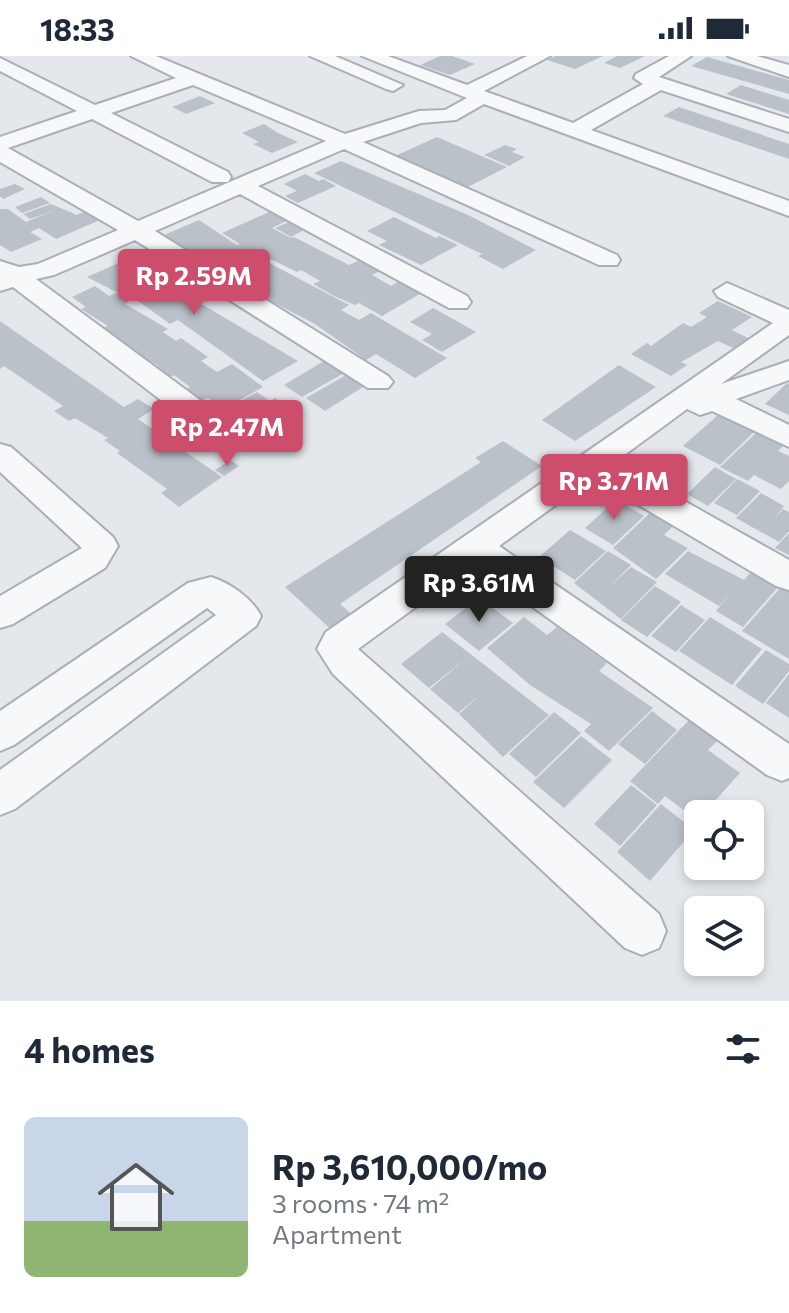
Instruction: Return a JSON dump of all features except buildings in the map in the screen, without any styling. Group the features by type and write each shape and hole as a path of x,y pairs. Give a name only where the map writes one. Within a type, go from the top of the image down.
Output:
{"street":[{"path":"140,56 334,137 608,260"},
{"path":"319,56 574,131 789,209"},
{"path":"371,56 649,181"},
{"path":"450,93 517,56"},
{"path":"419,117 393,106 390,99 450,93 541,56"},
{"path":"682,56 642,75 653,86 789,133"},
{"path":"737,56 789,71"},
{"path":"0,64 458,302"},
{"path":"2,144 191,79"},
{"path":"574,131 653,86 789,126"},
{"path":"334,137 419,117 449,116 450,93"},
{"path":"5,275 45,270 128,226 334,137 393,106"},
{"path":"2,144 378,382"},
{"path":"5,275 228,436"},
{"path":"727,291 789,323"},
{"path":"642,931 347,663 484,554 702,395 789,323"},
{"path":"702,395 789,370"},
{"path":"702,395 789,437"},
{"path":"0,454 101,546 93,559 0,614"},
{"path":"602,468 789,577"},
{"path":"484,554 782,762"},
{"path":"0,795 60,751 243,616 211,591 201,593 13,724 60,751"}]}
